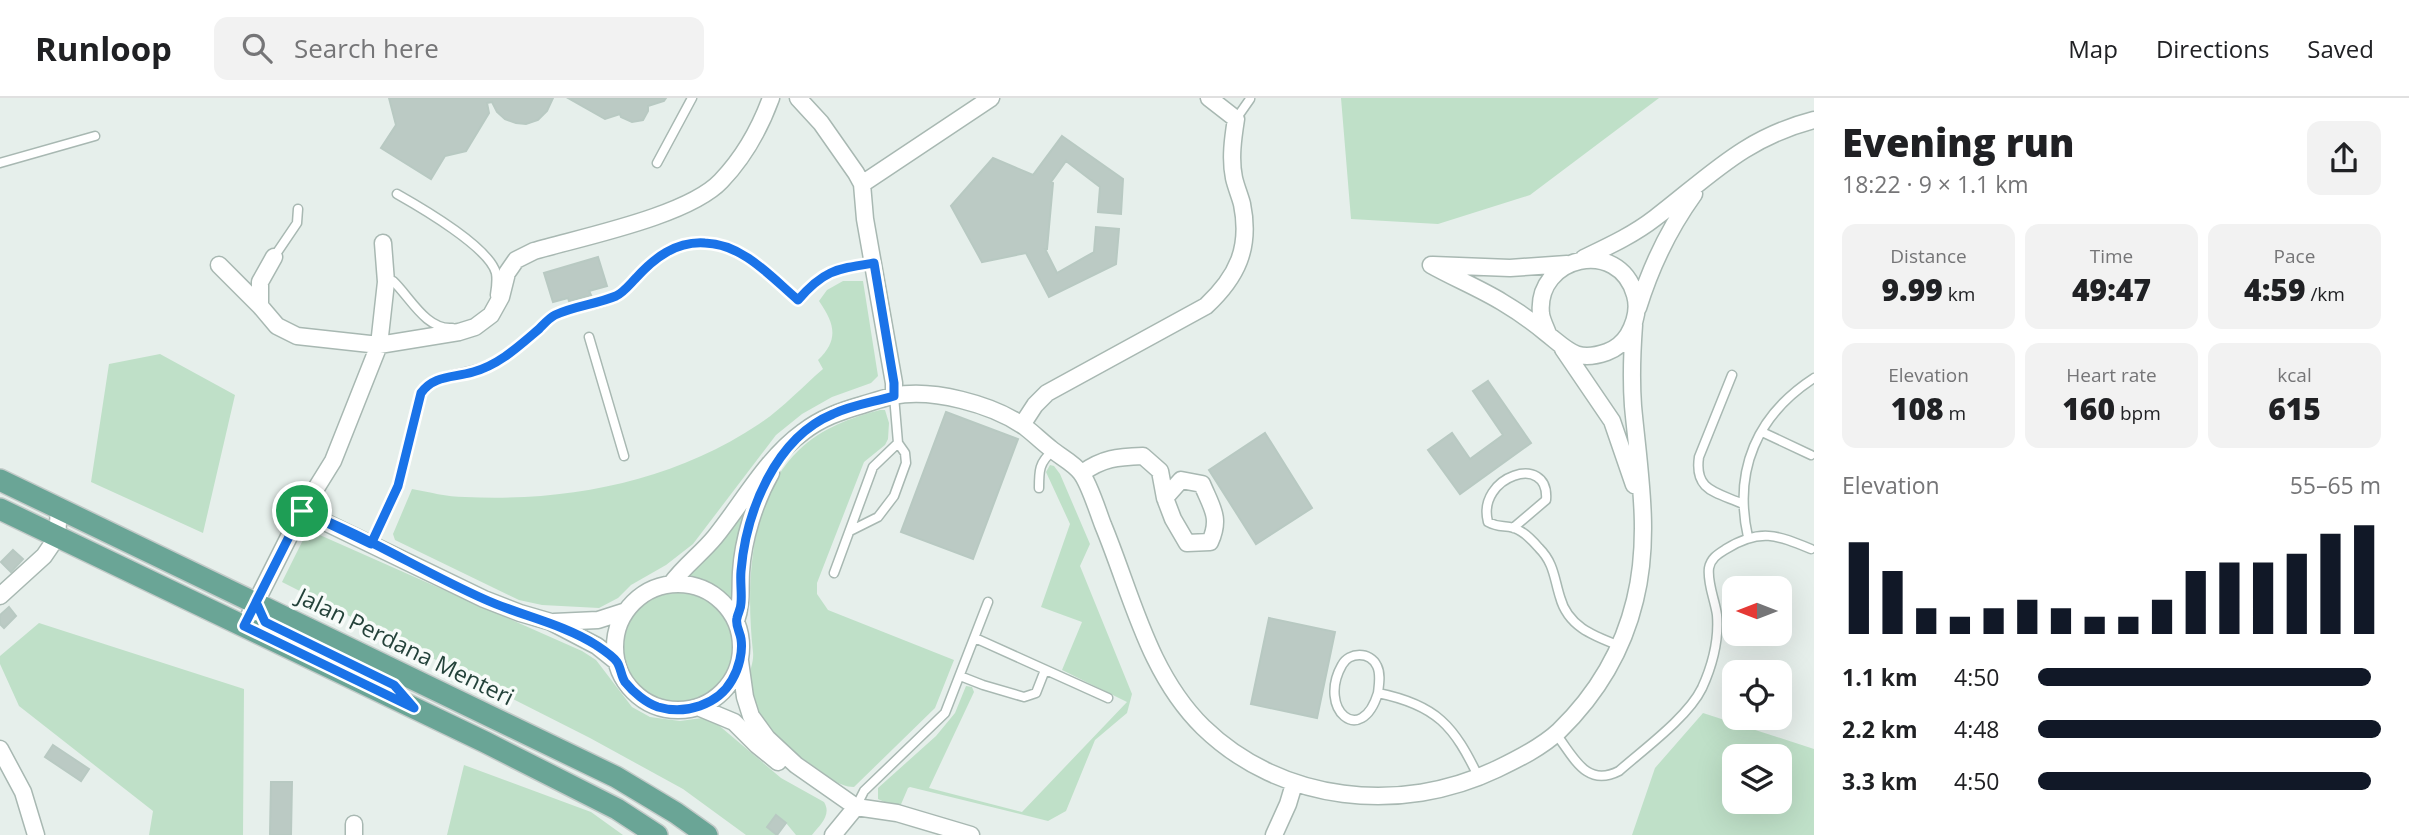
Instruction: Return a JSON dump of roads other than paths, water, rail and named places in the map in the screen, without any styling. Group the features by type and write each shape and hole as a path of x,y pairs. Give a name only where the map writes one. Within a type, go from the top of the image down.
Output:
{"main road":[{"name":"Jalan Perdana Menteri","path":"0,480 617,777 707,835"},
{"path":"0,509 414,708 605,803 657,835"},
{"path":"256,602 265,622 394,685 414,708"}],"street":[{"path":"219,265 261,306 277,326 296,336 379,345 459,332 475,327 491,315 501,296 507,273 516,260 534,251 684,206 719,183 746,150 771,98"},
{"path":"798,98 821,123 862,184 894,396"},
{"path":"862,184 991,98"},
{"path":"1022,425 1047,393 1206,306 1224,289 1235,271 1245,236 1232,155 1236,119 1209,98"},
{"path":"1548,334 1541,315 1542,295 1552,277 1575,262 1624,239 1755,142 1780,130 1814,120"},
{"path":"1563,349 1579,355 1596,356 1612,350 1625,340 1665,237 1705,178"},
{"path":"244,626 302,511 332,461 379,345 386,282 383,243"},
{"path":"261,306 260,282 274,257"},
{"path":"671,584 681,570 705,548 761,474 803,432 832,414 894,396 912,394 951,397 984,407 1022,425 1082,473 1135,612 1165,677 1182,704 1206,730 1234,752 1266,772 1294,784 1348,796 1408,795 1479,778 1516,760 1556,734 1590,697 1629,625 1640,579 1643,551 1643,521 1640,460 1631,359 1635,296 1630,283 1621,272 1610,264 1596,260 1510,268 1431,265 1502,302 1548,334 1563,349 1612,421 1629,466 1643,521"},
{"path":"736,621 741,606 741,570 754,513 766,482 784,449"},
{"path":"1082,473 1098,462 1119,457 1143,456 1160,471 1165,498"},
{"path":"0,596 44,556 57,537 60,509"},
{"path":"302,511 484,599 551,622 597,646 617,662"},
{"path":"740,660 732,681 717,697 698,707 677,710 657,707 639,696 625,681 617,662 615,644 618,627 626,611 646,593 671,584 690,584 709,591 725,604 736,621 741,640 740,660 745,697 751,716 767,738 796,765 835,794"},
{"path":"551,622 598,620 626,611"},
{"path":"698,707 734,722 757,745 794,773 856,807 897,813 971,835"},
{"path":"0,749 23,792 36,835"},
{"path":"1274,835 1294,784"},
{"path":"833,835 856,807"}],"lane":[{"path":"657,163 692,98"},
{"path":"1236,119 1250,99"},
{"path":"0,163 95,136"},
{"path":"386,282 393,281 427,319 446,328 464,327 483,315 491,306 496,291 496,273 488,258 425,209 397,194"},
{"path":"274,257 296,223 298,209"},
{"path":"371,544 398,486 421,393 427,384 492,364 508,355 554,315 621,294 647,266 668,250 694,243 729,248 744,255 798,300 821,276 839,268 874,263"},
{"path":"589,337 624,456"},
{"path":"1732,375 1699,457 1697,470 1700,482 1709,489 1743,504"},
{"path":"1748,537 1743,481 1750,458 1770,416 1782,402 1814,377"},
{"path":"850,531 878,517 894,496 906,463 905,453 898,443 894,396"},
{"path":"1762,432 1811,455"},
{"path":"834,573 873,467 898,443"},
{"path":"1039,488 1039,467 1053,451"},
{"path":"1513,528 1546,500 1544,483 1536,475 1513,475 1493,489 1487,499 1485,511 1488,522 1499,528 1513,528 1526,535 1541,549 1552,564 1565,610 1576,625 1592,636 1620,646"},
{"path":"1556,734 1584,770 1594,776 1608,777 1619,771 1686,710 1701,690 1711,666 1716,640 1717,616 1709,569 1714,557 1748,537 1776,535 1811,549"},
{"path":"856,807 864,790 945,713 988,602"},
{"path":"975,638 1108,698"},
{"path":"1360,654 1373,659 1378,668 1378,693 1374,707 1367,715 1358,719 1348,719 1341,715 1335,706 1334,695 1342,664 1350,656 1360,654"},
{"path":"960,676 1024,697 1036,693 1045,670"},
{"path":"1378,693 1400,697 1443,720 1458,738 1479,778"}]}
